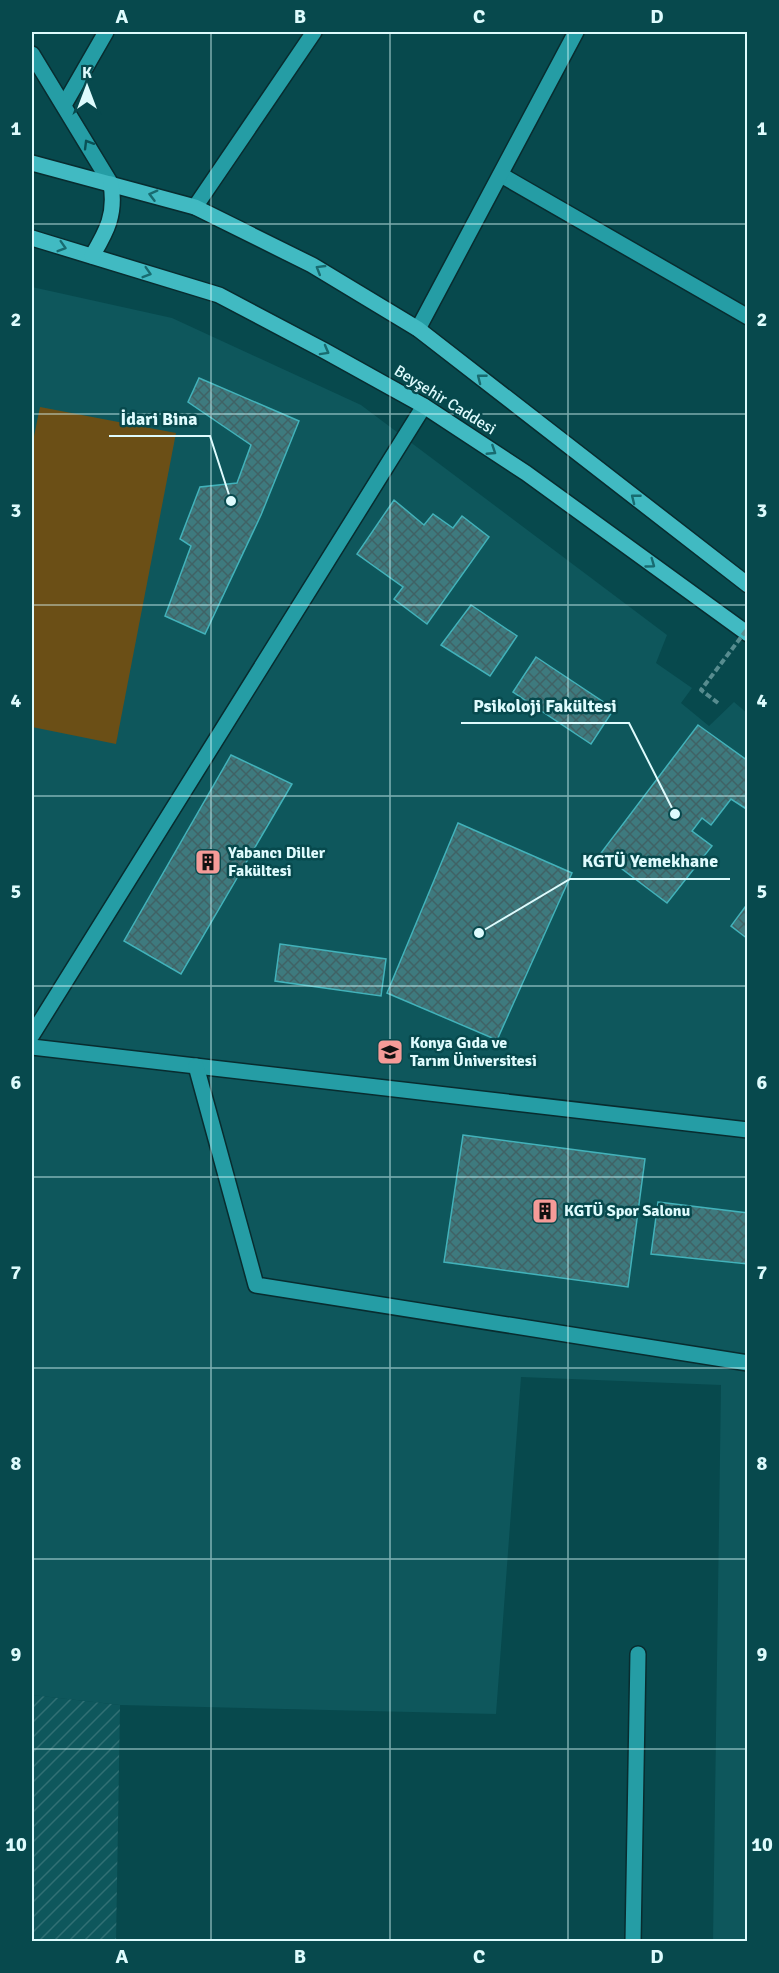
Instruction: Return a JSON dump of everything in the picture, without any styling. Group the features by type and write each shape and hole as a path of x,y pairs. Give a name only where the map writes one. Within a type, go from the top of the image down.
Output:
{"main road":[{"path":"32,163 195,207 312,265 418,329 747,585"},
{"path":"92,256 113,212 111,184"},
{"name":"Beyşehir Caddesi","path":"32,238 219,295 325,351 424,406 526,473 747,634"}],"street":[{"path":"64,105 106,32"},
{"path":"195,207 314,32"},
{"path":"418,329 576,32"},
{"path":"32,54 111,184"},
{"path":"501,175 747,317"},
{"path":"32,1035 424,406"},
{"path":"32,1047 747,1130"},
{"path":"196,1066 256,1285 747,1363"},
{"path":"633,1941 638,1654"}],"path":[{"path":"718,704 700,690 747,628"}],"shaded area":[{"name":"Konya Gıda ve Tarım Üniversitesi","path":"32,287 172,318 361,405 667,635 656,663 692,688 681,703 709,726 734,702 747,713 747,1941 713,1941 721,1385 521,1377 496,1714 120,1705 32,1695"},
{"path":"40,407 176,433 116,744 32,727 32,446"},
{"path":"32,1695 120,1705 116,1941 32,1941"}],"building":[{"path":"199,378 299,421 261,515 205,634 165,616 191,546 180,539 200,487 237,483 251,445 188,402"},
{"path":"394,500 424,525 433,514 453,528 462,516 489,537 427,624 394,599 403,587 357,554"},
{"path":"471,605 517,636 490,676 441,645"},
{"path":"536,657 614,709 591,744 513,692"},
{"path":"698,725 748,761 748,810 731,799 711,825 702,818 692,831 712,846 667,903 601,853"},
{"name":"Yabancı Diller Fakültesi","path":"231,755 292,784 181,974 124,941"},
{"path":"458,823 572,873 497,1040 387,993"},
{"path":"748,903 748,939 731,926"},
{"path":"280,944 386,959 381,996 275,981"},
{"name":"KGTÜ Spor Salonu","path":"463,1135 645,1159 628,1287 444,1262"},
{"path":"658,1202 748,1213 748,1264 651,1254"}],"place":[{"name":"İdari Bina","path":"231,501"},
{"name":"Psikoloji Fakültesi","path":"675,814"},
{"name":"Yabancı Diller Fakültesi","path":"208,862"},
{"name":"KGTÜ Yemekhane","path":"479,933"},
{"name":"Konya Gıda ve Tarım Üniversitesi","path":"390,1052"},
{"name":"KGTÜ Spor Salonu","path":"545,1211"}]}
